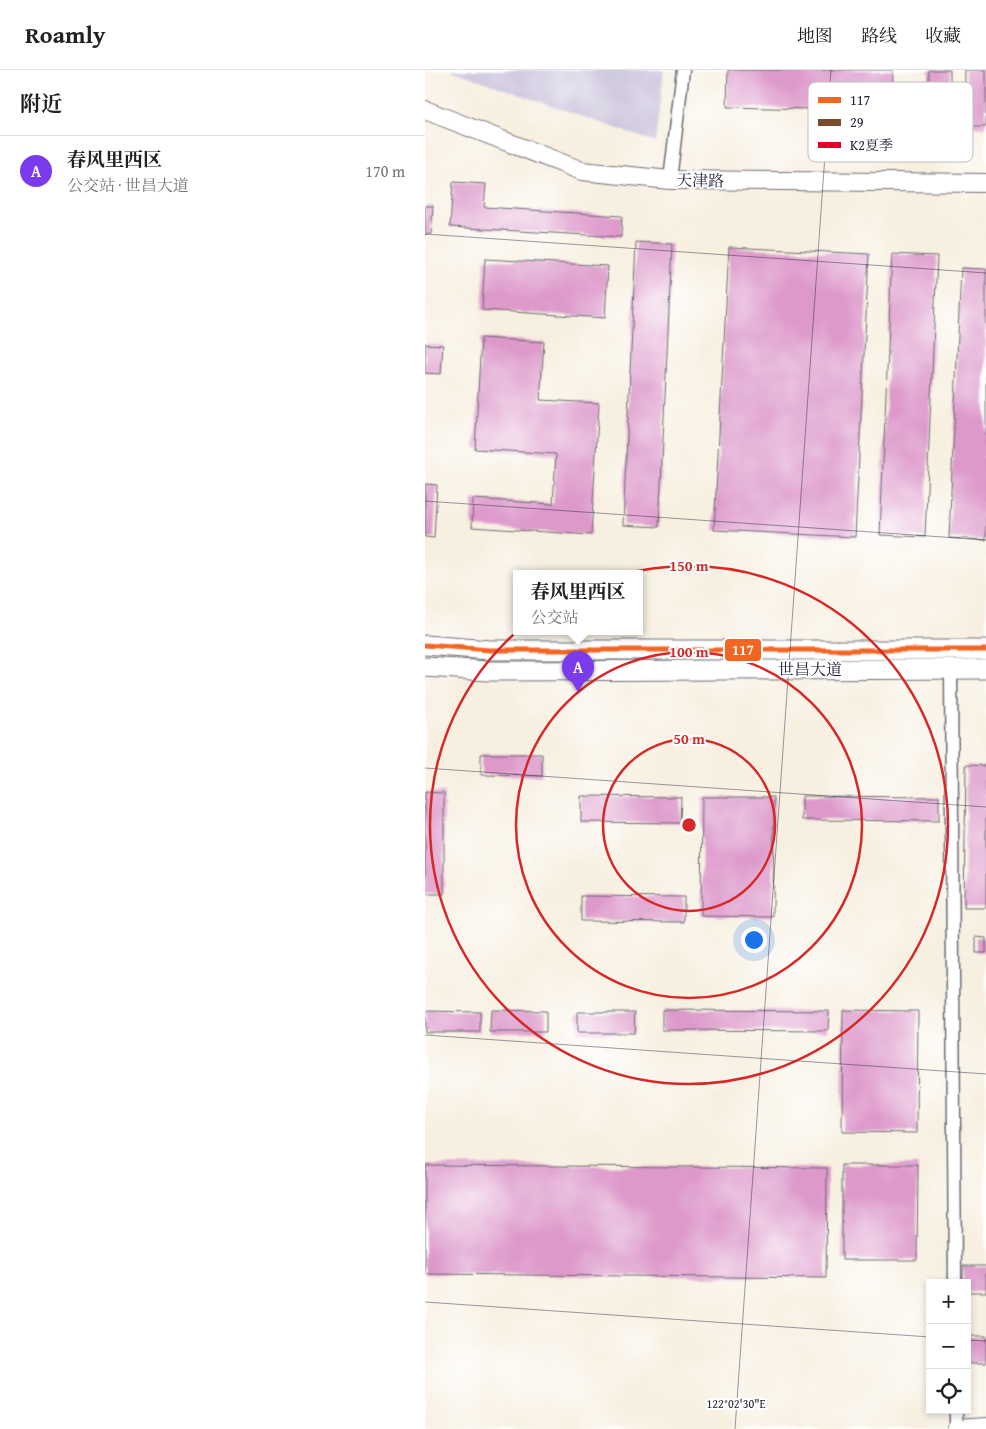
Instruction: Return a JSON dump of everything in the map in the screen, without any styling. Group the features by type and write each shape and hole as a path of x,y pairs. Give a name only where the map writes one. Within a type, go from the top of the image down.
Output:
{"main road":[{"name":"天津路","path":"425,110 582,171 670,180 986,183"},
{"name":"世昌大道","path":"425,645 490,650 986,650"},
{"name":"世昌大道","path":"425,667 489,671 986,669"},
{"path":"957,1429 986,1427"}],"street":[{"path":"670,180 683,70"},
{"path":"951,668 955,1279"},
{"path":"956,1414 957,1429"}],"shaded area":[{"path":"451,70 664,70 655,142"}],"building":[{"path":"728,70 893,70 893,82 808,82 808,109 727,107"},
{"path":"929,70 950,70 950,82 929,82"},
{"path":"965,70 986,70 986,127 973,127 973,82 965,82"},
{"path":"453,182 486,184 484,207 622,216 621,237 450,227"},
{"path":"425,206 433,206 431,234 425,234"},
{"path":"636,242 672,244 659,527 623,525"},
{"path":"729,247 869,254 855,537 714,530"},
{"path":"892,254 937,256 925,537 880,535"},
{"path":"485,259 608,266 605,318 482,310"},
{"path":"961,268 986,269 986,540 949,538"},
{"path":"481,338 544,342 540,400 599,403 591,535 472,527 473,499 553,504 556,454 475,449"},
{"path":"425,344 443,345 441,374 425,373"},
{"path":"425,484 437,485 434,538 425,537"},
{"path":"481,754 542,754 542,776 481,775"},
{"path":"966,765 986,766 986,908 964,908"},
{"path":"425,792 444,793 444,894 425,894"},
{"path":"581,796 681,797 680,823 581,822"},
{"path":"802,796 939,797 939,821 802,820"},
{"path":"702,797 774,797 773,917 701,916"},
{"path":"581,896 684,897 684,922 581,921"},
{"path":"976,937 986,938 986,953 976,953"},
{"path":"491,1010 546,1011 546,1032 490,1032"},
{"path":"662,1010 829,1011 828,1031 662,1030"},
{"path":"843,1010 918,1011 917,1133 842,1132"},
{"path":"425,1011 480,1012 480,1032 425,1032"},
{"path":"577,1012 635,1012 634,1033 577,1033"},
{"path":"425,1165 827,1168 826,1278 425,1274"},
{"path":"842,1165 918,1165 917,1260 842,1260"},
{"path":"963,1266 986,1266 986,1292 971,1292 971,1279 963,1279"},
{"path":"971,1336 986,1336 986,1363 971,1363"}],"transit line":[{"name":"117","path":"425,645 490,650 986,650"}],"place":[{"name":"春风里西区","path":"578,692"}]}
